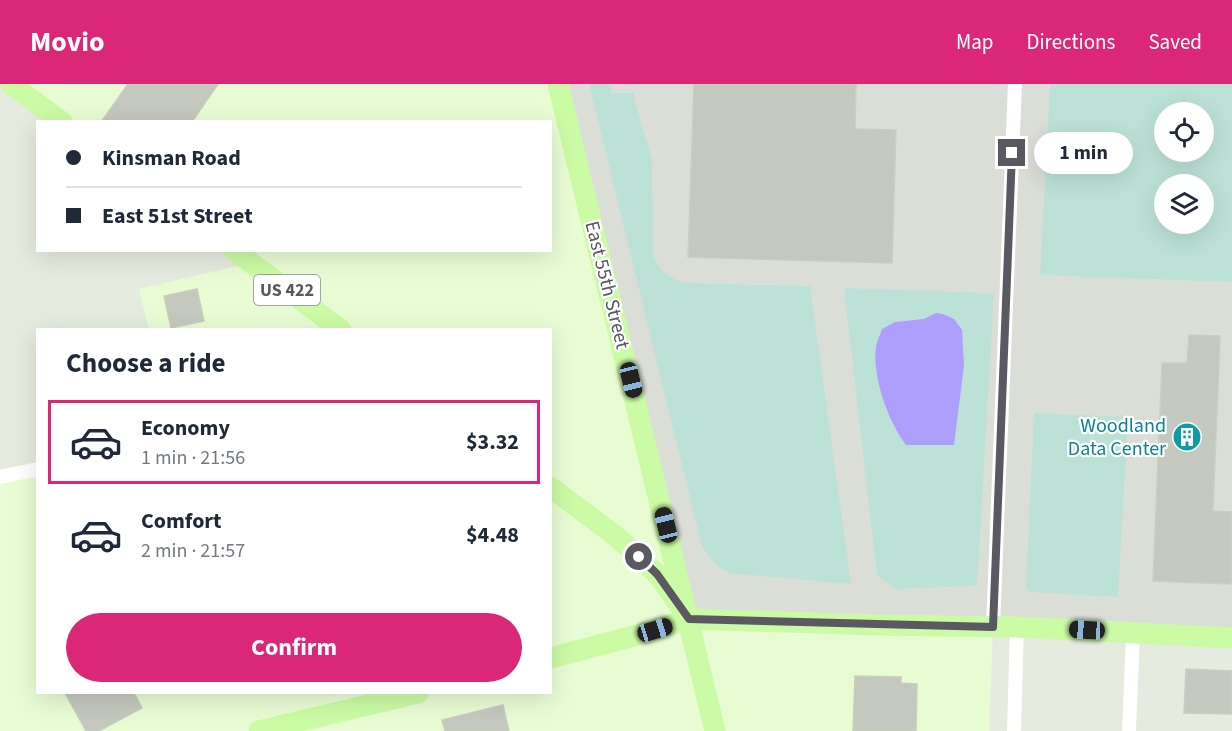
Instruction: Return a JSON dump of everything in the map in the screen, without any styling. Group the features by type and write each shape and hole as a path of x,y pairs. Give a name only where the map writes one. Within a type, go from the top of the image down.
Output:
{"main road":[{"path":"11,84 59,120"},
{"name":"East 55th Street","path":"558,84 715,731"},
{"name":"US 422","path":"237,252 338,328"},
{"path":"552,488 617,537 657,574 689,619"},
{"path":"552,657 689,619 1017,627 1232,638"},
{"path":"259,731 414,694"}],"street":[{"path":"993,627 1015,84"},
{"path":"0,477 36,469"},
{"path":"1014,731 1017,627"},
{"path":"1129,731 1133,633"}],"shaded area":[{"path":"11,84 558,84 993,626 989,731 0,731 0,477 36,469 36,694 552,694 552,328 149,328 139,289 250,263 235,252 552,252 552,120 61,120"},
{"path":"558,84 1232,84 1232,638 689,619"},
{"path":"589,84 612,84 611,93 634,93 652,159 653,256 665,272 683,283 810,286 851,584 729,573 716,565 702,547"},
{"path":"1050,84 1232,84 1232,282 1040,275"},
{"path":"844,288 994,293 977,586 895,589 877,575"},
{"path":"936,313 954,319 962,330 964,366 954,445 906,445 893,424 879,385 875,359 876,345 882,329 895,322 924,319"},
{"path":"1034,413 1128,417 1118,597 1029,592 1026,588"}],"building":[{"path":"128,84 218,84 193,120 102,120"},
{"path":"694,84 856,84 855,129 896,130 892,263 688,257"},
{"path":"197,289 204,321 171,328 164,296"},
{"name":"Woodland Data Center","path":"1189,335 1220,336 1213,511 1232,512 1232,584 1153,581 1162,363 1187,363"},
{"path":"1186,669 1232,671 1232,714 1184,713"},
{"path":"855,676 901,677 901,683 917,684 916,731 853,731"},
{"path":"66,694 135,694 142,708 99,731 86,731"},
{"path":"503,705 509,731 445,731 442,720"}],"place":[{"name":"Woodland Data Center","path":"1187,437"}],"route":[{"path":"639,557 657,574 689,619 993,627 1012,153"}]}
